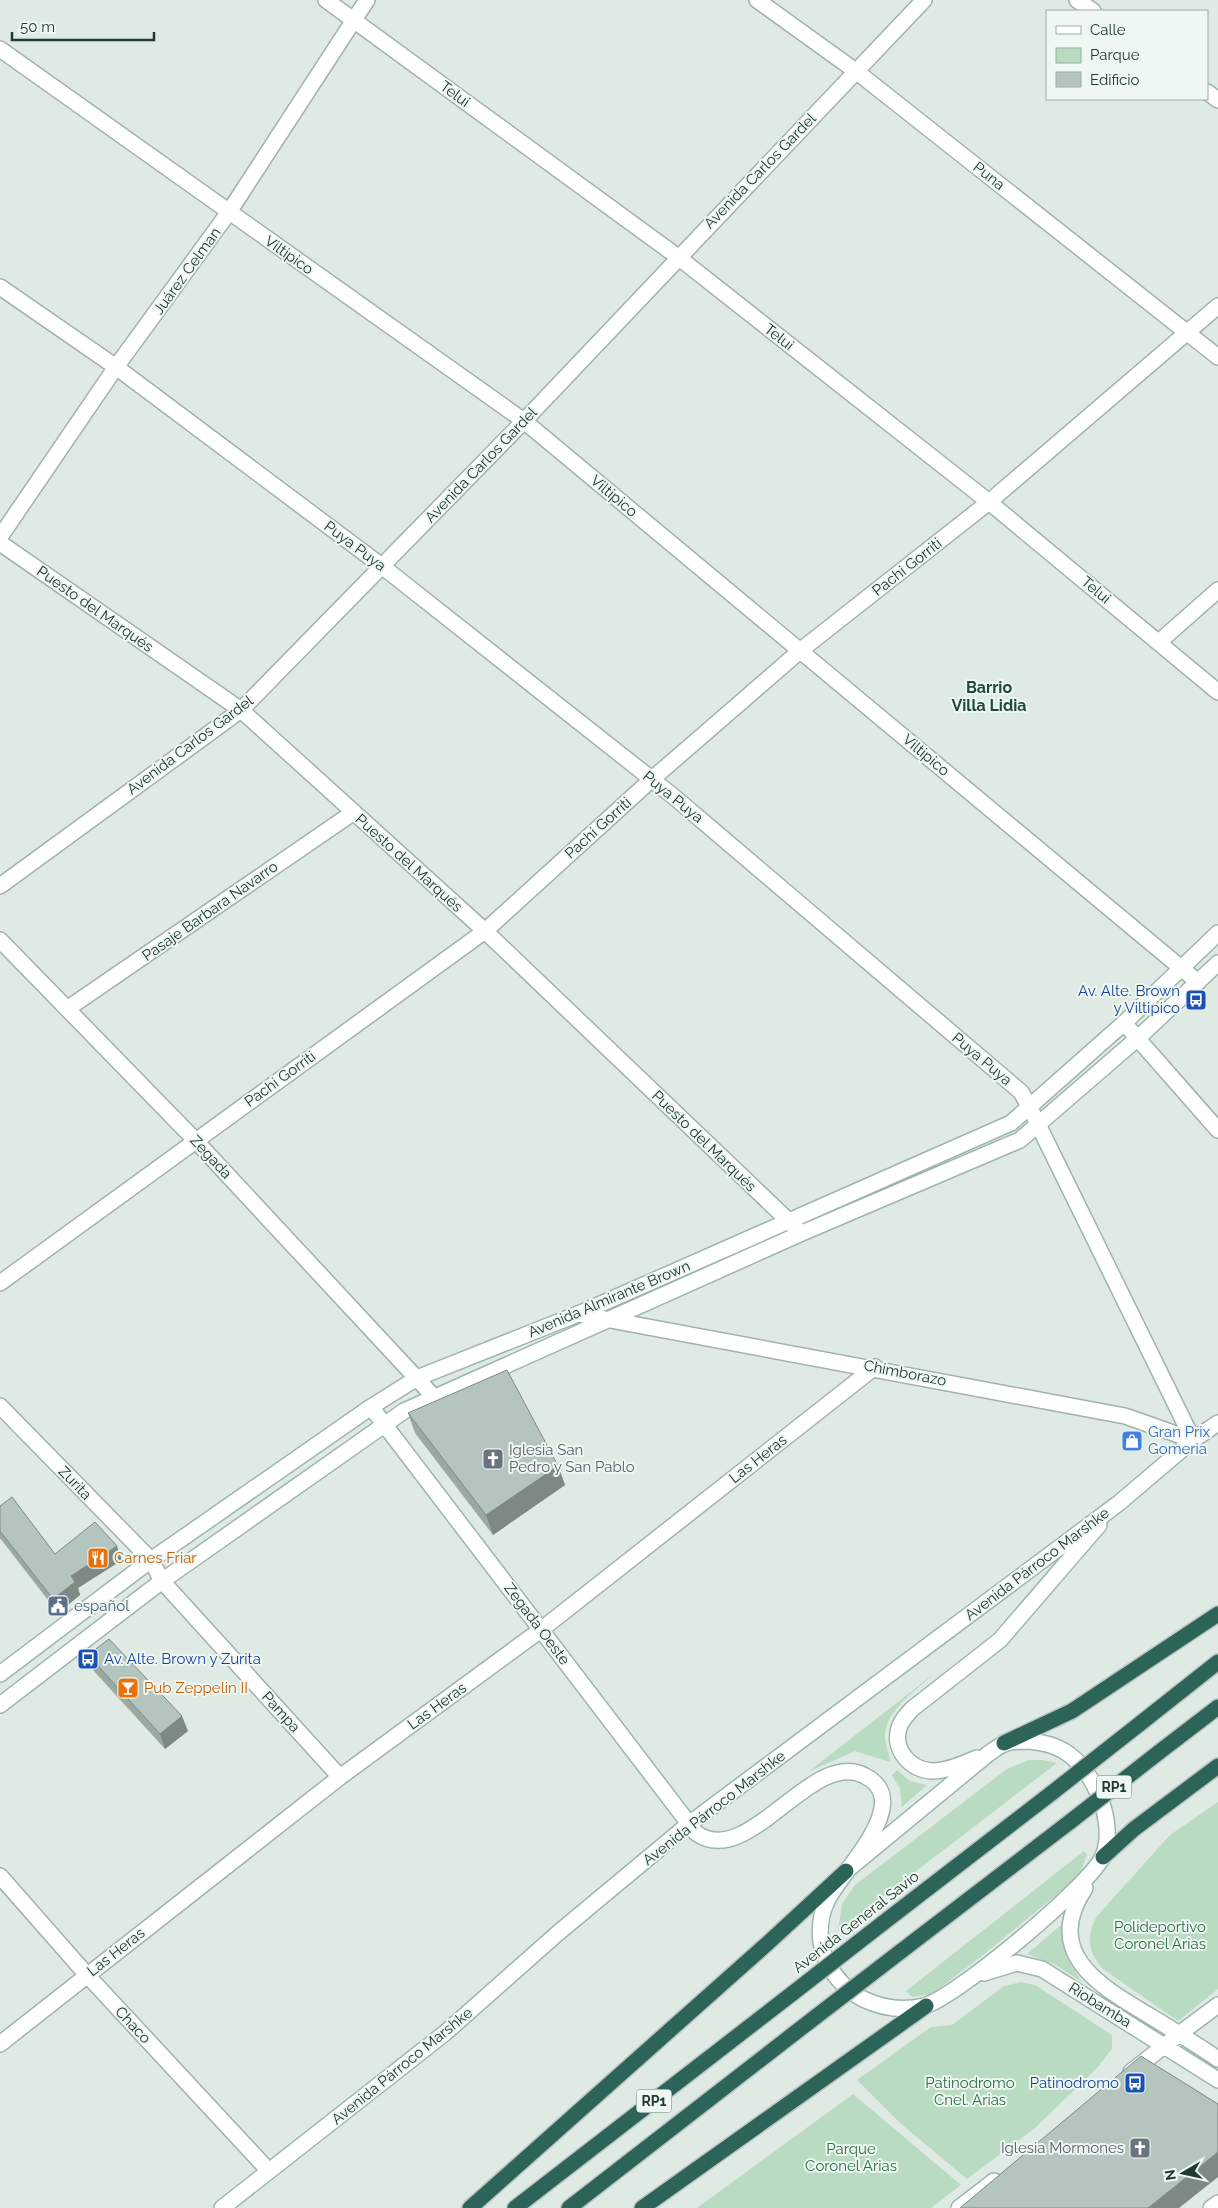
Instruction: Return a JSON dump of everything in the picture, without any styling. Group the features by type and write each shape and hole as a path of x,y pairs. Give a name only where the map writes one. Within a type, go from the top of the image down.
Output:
{"highway":[{"path":"1004,1744 1072,1711 1218,1614"},
{"name":"Avenida General Savio","path":"515,2208 1218,1662"},
{"name":"RP1","path":"569,2208 1218,1707"},
{"path":"1100,1860 1134,1829 1218,1766"},
{"path":"470,2208 770,1942 846,1871"},
{"path":"642,2208 926,2006"}],"street":[{"name":"Telui","path":"326,0 678,257 989,502 1218,692"},
{"name":"Juárez Celman","path":"0,537 116,367 229,212 367,0"},
{"name":"Puna","path":"757,0 857,72 1218,357"},
{"name":"Avenida Carlos Gardel","path":"0,886 241,710 524,421 924,0"},
{"path":"1077,0 1092,10"},
{"name":"Viltipico","path":"0,49 524,421 1198,982"},
{"name":"Puya Puya","path":"0,287 116,367 383,567 673,796 1021,1092 1040,1125 1193,1440"},
{"name":"Pachi Gorriti","path":"0,1283 485,931 651,780 801,650 989,502 1218,306"},
{"name":"Puesto del Marqués","path":"0,542 241,710 485,931 802,1233"},
{"path":"1159,642 1218,590"},
{"name":"Pasaje Barbara Navarro","path":"67,1009 354,812"},
{"name":"Avenida Almirante Brown","path":"0,1674 150,1560 371,1407 417,1378 578,1314 1011,1123 1124,1023 1218,933"},
{"name":"Zegada","path":"0,940 195,1140 434,1397"},
{"name":"Avenida Almirante Brown","path":"0,1705 162,1581 404,1411 802,1233 1020,1140 1040,1125 1138,1038 1218,963"},
{"path":"1124,1023 1218,1130"},
{"name":"Chimborazo","path":"578,1314 613,1318 1125,1416 1193,1440"},
{"name":"Las Heras","path":"0,2044 340,1777 542,1629 875,1368"},
{"name":"Zurita","path":"0,1406 150,1560 162,1581"},
{"name":"Zegada Oeste","path":"371,1407 689,1824 705,1838 718,1841 728,1840 756,1825 832,1774 855,1772 866,1776 878,1788 884,1808 880,1821 830,1896 822,1916 821,1938 829,1965 846,1987 870,2002 892,2008 926,2006"},
{"name":"Avenida Párroco Marshke","path":"222,2208 445,2033 558,1933 689,1824 1119,1503 1193,1440 1218,1423"},
{"path":"988,1754 941,1770 918,1768 902,1753 898,1741 898,1730 902,1720 912,1709 1000,1640 1119,1503"},
{"name":"Pampa","path":"162,1581 340,1777"},
{"path":"846,1871 988,1754 1004,1744 1023,1741 1043,1743 1063,1750 1076,1761 1095,1785 1106,1816 1106,1840 1100,1860 1073,1893 1051,1913 973,1977 946,1996 926,2006"},
{"name":"Riobamba","path":"1100,1860 1079,1897 1073,1916 1071,1936 1077,1956 1095,1981 1218,2059"},
{"name":"Chaco","path":"0,1876 87,1975 268,2171"},
{"name":"Riobamba","path":"973,1977 1017,1963 1034,1965 1165,2045 1218,2080"},
{"path":"1119,2081 1218,2005"},
{"path":"959,2208 1005,2172"},
{"path":"1211,2208 1218,2203"}],"green space":[{"path":"935,1673 904,1701 891,1717 885,1736 890,1762 855,1751 808,1772"},
{"path":"1029,1760 1057,1763 838,1931 842,1904 855,1885 1007,1769"},
{"path":"897,1770 910,1781 927,1785 902,1807 900,1789 892,1775"},
{"name":"Polideportivo Coronel Arias","path":"1218,1802 1218,1989 1178,2021 1103,1969 1091,1950 1091,1929 1098,1915 1170,1835"},
{"path":"1084,1851 1087,1855 1081,1871 1065,1888 978,1959 932,1994 913,1997 906,1991"},
{"path":"1061,1925 1067,1958 1082,1982 1056,1965 1027,1954"},
{"name":"Patinodromo Cnel. Arias","path":"1021,1982 1035,1985 1112,2035 1112,2049 1097,2068 1035,2128 967,2179 900,2123 857,2080 931,2027 952,2025 1004,1986"},
{"name":"Parque Coronel Arias","path":"853,2094 961,2185 931,2208 697,2208"}],"building":[{"name":"Iglesia San Pedro y San Pablo","path":"507,1370 558,1466 486,1515 408,1413"},
{"path":"12,1497 55,1554 95,1522 117,1546 71,1576 75,1582 53,1599 0,1531 0,1506"},
{"name":"Pub Zeppelin II","path":"109,1639 182,1716 160,1734 88,1655"},
{"name":"Iglesia Mormones","path":"1141,2056 1218,2104 1218,2152 1148,2208 960,2208"}],"place":[{"name":"Av. Alte. Brown y Viltipico","path":"1196,1000"},
{"name":"Gran Prix Gomeria","path":"1132,1441"},
{"name":"Iglesia San Pedro y San Pablo","path":"493,1459"},
{"name":"Carnes Friar","path":"98,1558"},
{"name":"español","path":"58,1606"},
{"name":"Av. Alte. Brown y Zurita","path":"88,1659"},
{"name":"Pub Zeppelin II","path":"128,1688"},
{"name":"Patinodromo","path":"1135,2083"},
{"name":"Iglesia Mormones","path":"1140,2148"}],"district":[{"name":"Barrio Villa Lidia","path":"989,696"}]}
